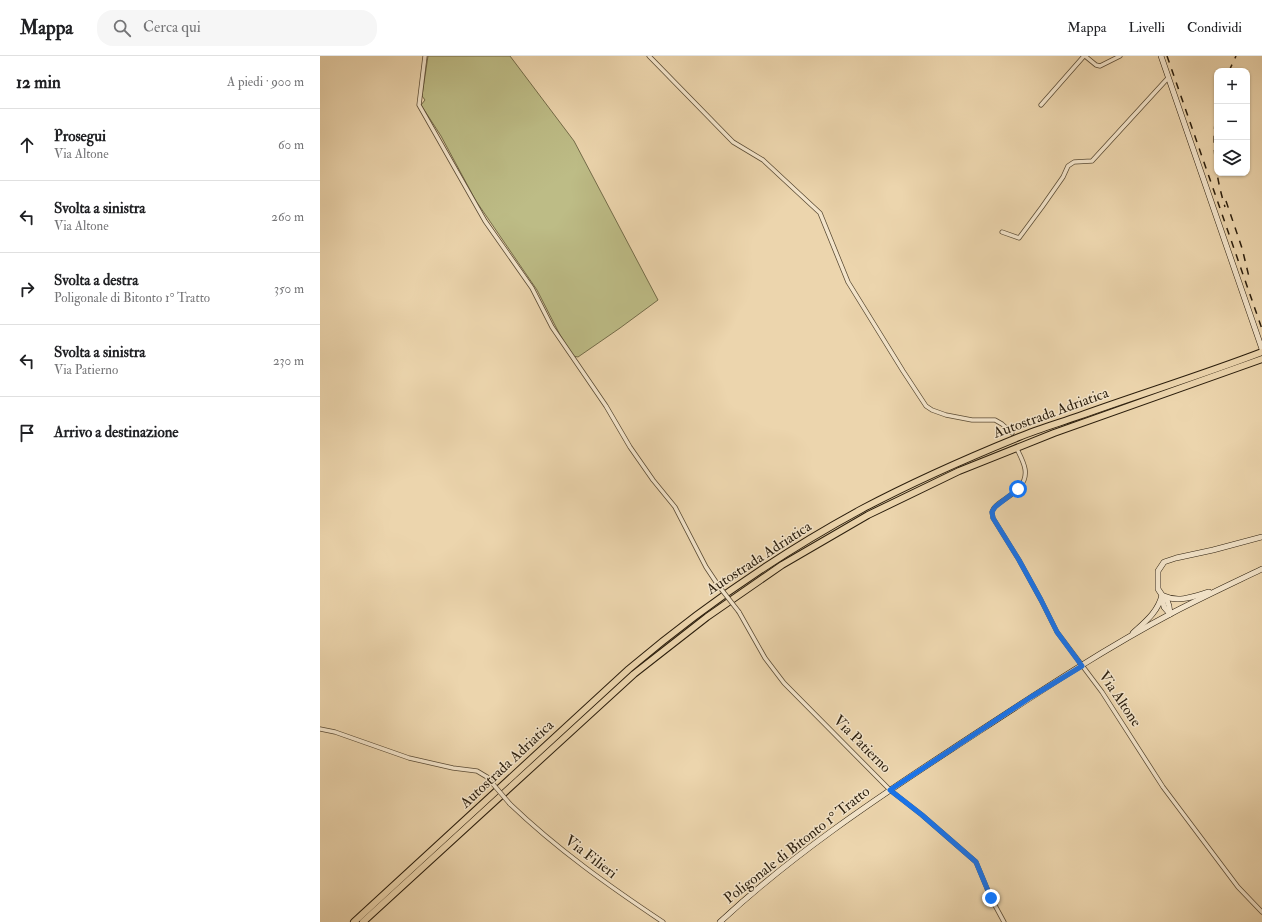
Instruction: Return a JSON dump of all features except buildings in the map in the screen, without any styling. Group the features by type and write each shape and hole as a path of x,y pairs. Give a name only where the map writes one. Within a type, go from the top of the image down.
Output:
{"highway":[{"name":"Autostrada Adriatica","path":"363,922 634,674 707,617 782,565 868,515 966,468 1054,433 1255,358 1262,352"},
{"name":"Autostrada Adriatica","path":"354,922 629,669 699,613 778,558 863,508 975,455 1021,436 1255,358 1262,359"}],"main road":[{"path":"1161,56 1262,348"},
{"path":"1170,614 1164,607 1157,580 1158,571 1164,562 1262,537"},
{"name":"Poligonale di Bitonto 1° Tratto","path":"720,922 743,900 828,833 890,790 1031,697 1170,614 1262,569"},
{"path":"1162,595 1170,599 1185,599 1222,588"},
{"path":"1125,640 1151,617 1160,604 1162,595"}],"street":[{"name":"Via Patierno","path":"425,56 419,104 486,221 532,288 552,327 606,406 630,447 653,480 675,507 706,567 739,612 765,658 784,683 890,790 922,815 976,862 991,898 1004,922"},
{"path":"649,56 733,142 763,160 820,213 848,282 926,406 946,415 972,420 995,420 1012,433"},
{"path":"1041,105 1084,56 1096,65 1100,66 1120,56"},
{"path":"1002,232 1018,238 1042,207 1068,166 1074,162 1092,161 1168,78"},
{"name":"Via Altone","path":"1018,451 1025,468 1026,474 1024,480 1018,489 995,507 992,512 993,518 1019,560 1057,632 1102,692 1163,787 1238,887 1262,912"},
{"name":"Via Filieri","path":"320,729 335,732 409,758 453,768 477,771 487,777 510,804 534,827 578,863 664,922"}],"shaded area":[{"path":"428,56 510,56 574,141 658,300 578,357 573,356 559,333 537,290 476,201 441,136 421,105 425,100 422,96"}],"tunnel":[{"path":"1012,433 1018,449"}],"railway":[{"path":"1167,56 1262,329"},
{"path":"1230,68 1236,56"},
{"path":"1214,140 1216,170 1225,207"},
{"path":"1226,201 1242,248 1250,281"}],"route":[{"path":"991,898 976,862 922,815 890,790 1031,697 1082,666 1057,632 1019,560 993,518 992,512 995,507 1018,489"}]}
